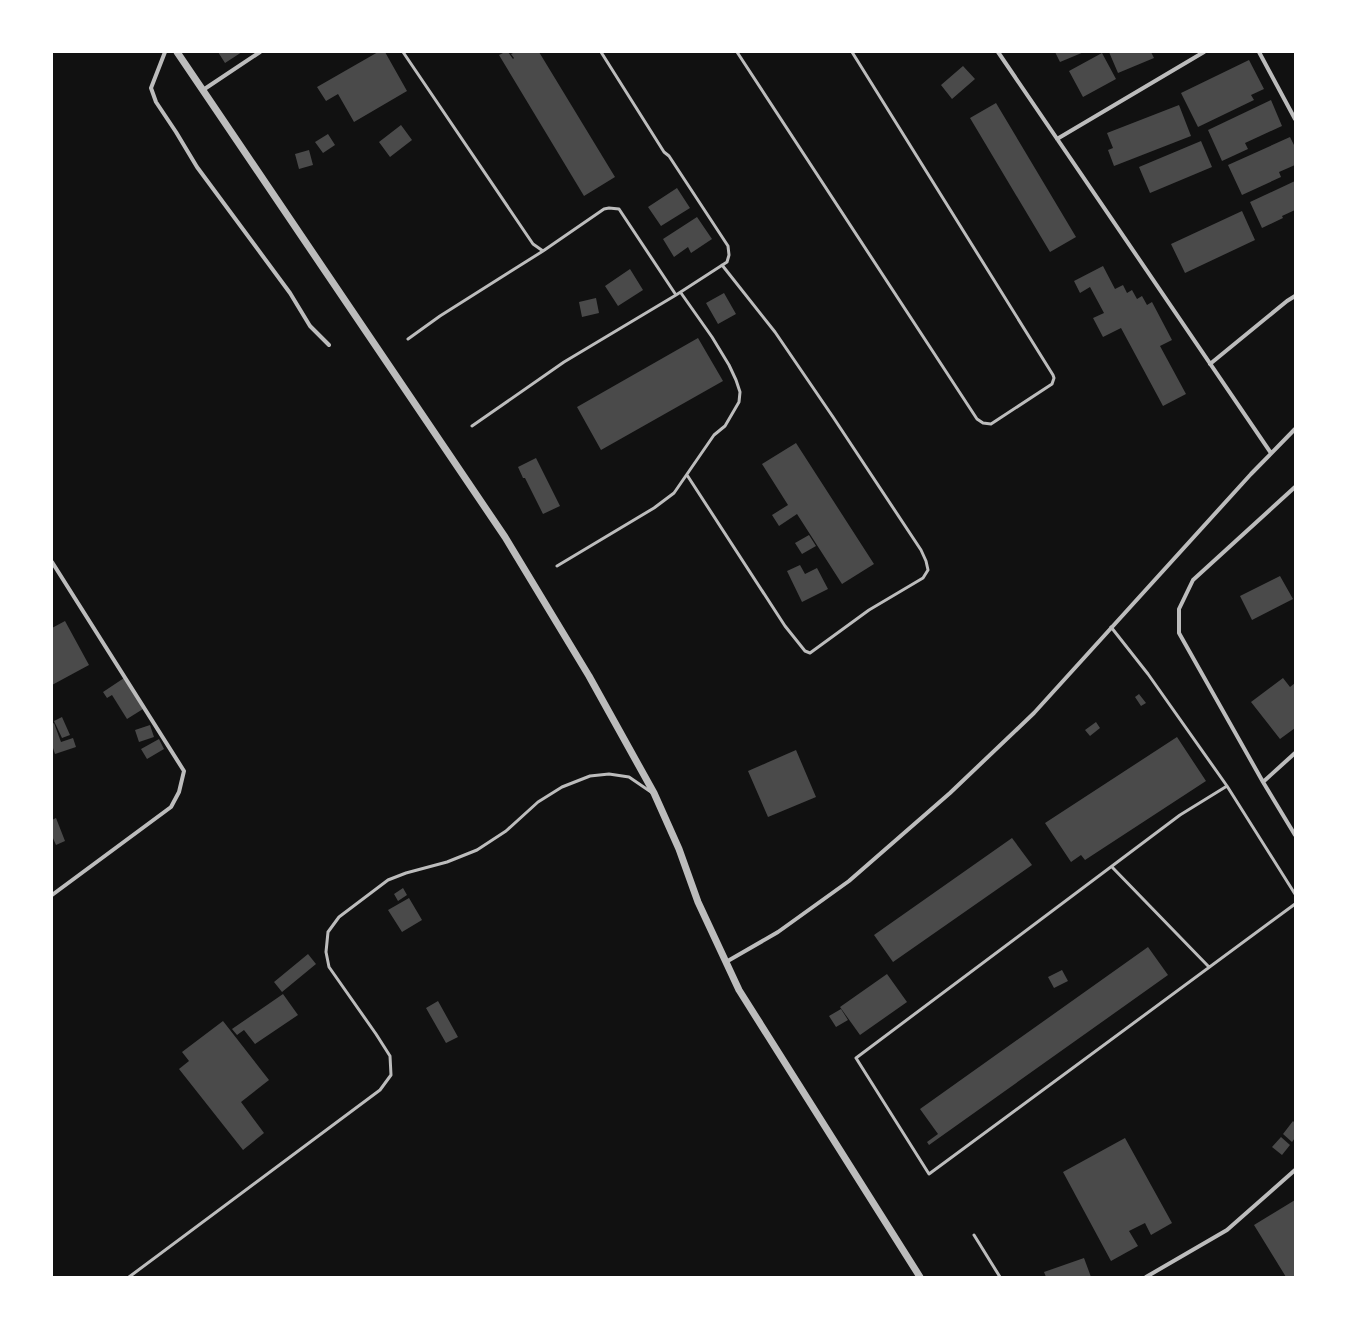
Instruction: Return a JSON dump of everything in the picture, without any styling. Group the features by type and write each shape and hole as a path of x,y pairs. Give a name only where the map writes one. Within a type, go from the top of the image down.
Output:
{"street":[{"path":"165,52 151,88 156,102 197,167 290,293 310,326 329,345"},
{"path":"177,52 505,538 593,682 654,793 679,849 698,902 739,990 920,1277"},
{"path":"203,90 260,52"},
{"path":"998,52 1271,453"},
{"path":"1058,139 1204,52"},
{"path":"1259,52 1295,119"},
{"path":"1210,364 1295,296"},
{"path":"726,962 778,932 849,881 950,793 1034,713 1111,627 1271,453 1295,429"},
{"path":"1295,487 1193,580 1179,609 1179,633 1262,782 1295,835"},
{"path":"52,562 184,771 179,792 171,807 52,895"},
{"path":"1262,782 1295,753"},
{"path":"1146,1277 1227,1230 1295,1170"}],"lane":[{"path":"403,52 533,244 542,251"},
{"path":"472,426 564,362 681,293 727,262 728,246 669,156 664,152 601,52"},
{"path":"737,52 977,419 983,423 991,424 1052,384 1054,378 1053,375 852,52"},
{"path":"408,338 604,209 609,208 619,209 676,296"},
{"path":"687,475 785,626 806,651 810,653 869,610 923,578 928,570 921,550 833,417 775,332 722,265"},
{"path":"557,566 654,508 674,493 714,435 725,426 738,402 740,392 736,380 712,337 681,293"},
{"path":"1111,627 1148,674 1227,786 1295,894"},
{"path":"129,1277 380,1090 391,1075 390,1056 329,967 326,952 328,932 338,917 388,880 421,868 447,862 477,850 506,830 538,802 569,784 590,776 609,774 629,777 654,793"},
{"path":"1227,786 1180,816 856,1058 929,1174 1295,904"},
{"path":"1112,866 1209,967"},
{"path":"974,1235 1000,1277"}],"building":[{"path":"218,52 242,52 225,63"},
{"path":"378,52 385,52 407,91 354,122 338,94 326,101 317,87"},
{"path":"508,52 513,59 514,58 511,54 515,52 539,52 615,177 584,196 499,55"},
{"path":"1055,52 1084,52 1060,62"},
{"path":"1109,52 1151,52 1154,58 1118,73"},
{"path":"1102,53 1116,79 1083,97 1069,71"},
{"path":"1249,60 1264,89 1251,95 1254,100 1198,127 1181,93"},
{"path":"963,66 975,79 952,99 941,85"},
{"path":"1271,100 1282,126 1245,143 1248,149 1222,161 1208,130"},
{"path":"996,103 1076,237 1050,252 970,118"},
{"path":"1179,105 1191,136 1114,166 1108,150 1113,148 1107,133"},
{"path":"401,125 412,140 390,157 379,142"},
{"path":"328,134 335,145 323,153 315,142"},
{"path":"1290,137 1295,147 1295,165 1279,172 1281,177 1242,195 1228,165"},
{"path":"1201,141 1212,167 1150,193 1139,167"},
{"path":"309,150 313,165 299,169 295,154"},
{"path":"1295,181 1295,210 1282,216 1283,218 1262,228 1250,202"},
{"path":"677,188 690,208 661,226 648,207"},
{"path":"1242,211 1255,240 1185,273 1171,244"},
{"path":"697,217 712,239 691,253 688,247 674,257 663,239"},
{"path":"1103,266 1115,289 1123,285 1127,293 1132,290 1137,299 1142,296 1147,305 1152,302 1172,340 1160,346 1186,394 1163,406 1121,328 1103,337 1093,318 1104,313 1090,287 1080,293 1074,281"},
{"path":"630,269 643,290 618,306 605,286"},
{"path":"724,293 736,314 718,324 706,303"},
{"path":"596,298 599,313 582,317 579,302"},
{"path":"698,338 723,381 601,450 577,407"},
{"path":"796,443 874,564 842,584 797,514 779,526 772,515 788,505 762,464"},
{"path":"536,458 560,506 543,514 518,467"},
{"path":"809,535 816,546 802,554 795,543"},
{"path":"800,565 805,574 817,568 828,589 802,602 787,571"},
{"path":"1280,576 1293,599 1252,620 1240,596"},
{"path":"65,621 89,665 52,685 52,628"},
{"path":"124,678 143,709 127,719 112,695 107,698 103,692"},
{"path":"1283,678 1290,687 1295,683 1295,728 1280,739 1251,702"},
{"path":"1139,694 1146,703 1141,706 1135,697"},
{"path":"62,717 70,735 62,738 54,721"},
{"path":"1096,722 1100,728 1090,736 1085,730"},
{"path":"54,723 61,742 73,738 76,747 55,754 52,745 52,724"},
{"path":"150,725 154,737 139,742 135,730"},
{"path":"1177,737 1206,781 1085,860 1081,855 1071,862 1045,823"},
{"path":"159,739 164,749 147,759 141,749"},
{"path":"796,750 816,797 768,817 748,771"},
{"path":"56,818 65,841 56,845 52,836 52,820"},
{"path":"1012,838 1032,865 893,962 874,935"},
{"path":"403,888 407,895 398,901 394,894"},
{"path":"409,898 422,920 402,932 388,910"},
{"path":"1148,947 1168,975 929,1145 927,1142 938,1134 920,1109"},
{"path":"308,954 316,964 282,992 274,982"},
{"path":"1062,970 1068,981 1054,988 1048,977"},
{"path":"887,974 907,1002 860,1035 840,1007"},
{"path":"283,994 298,1015 255,1044 244,1030 237,1035 232,1029"},
{"path":"438,1001 458,1037 446,1043 426,1008"},
{"path":"841,1009 848,1020 836,1027 829,1016"},
{"path":"223,1021 269,1080 241,1102 264,1133 243,1150 179,1069 189,1061 182,1052"},
{"path":"1293,1121 1295,1123 1295,1138 1292,1142 1283,1134"},
{"path":"1281,1137 1290,1145 1282,1155 1272,1147"},
{"path":"1125,1138 1172,1223 1151,1235 1145,1223 1129,1231 1138,1246 1111,1261 1063,1172"},
{"path":"1295,1200 1295,1277 1286,1277 1254,1225"},
{"path":"1084,1258 1091,1277 1046,1277 1044,1272"}]}
